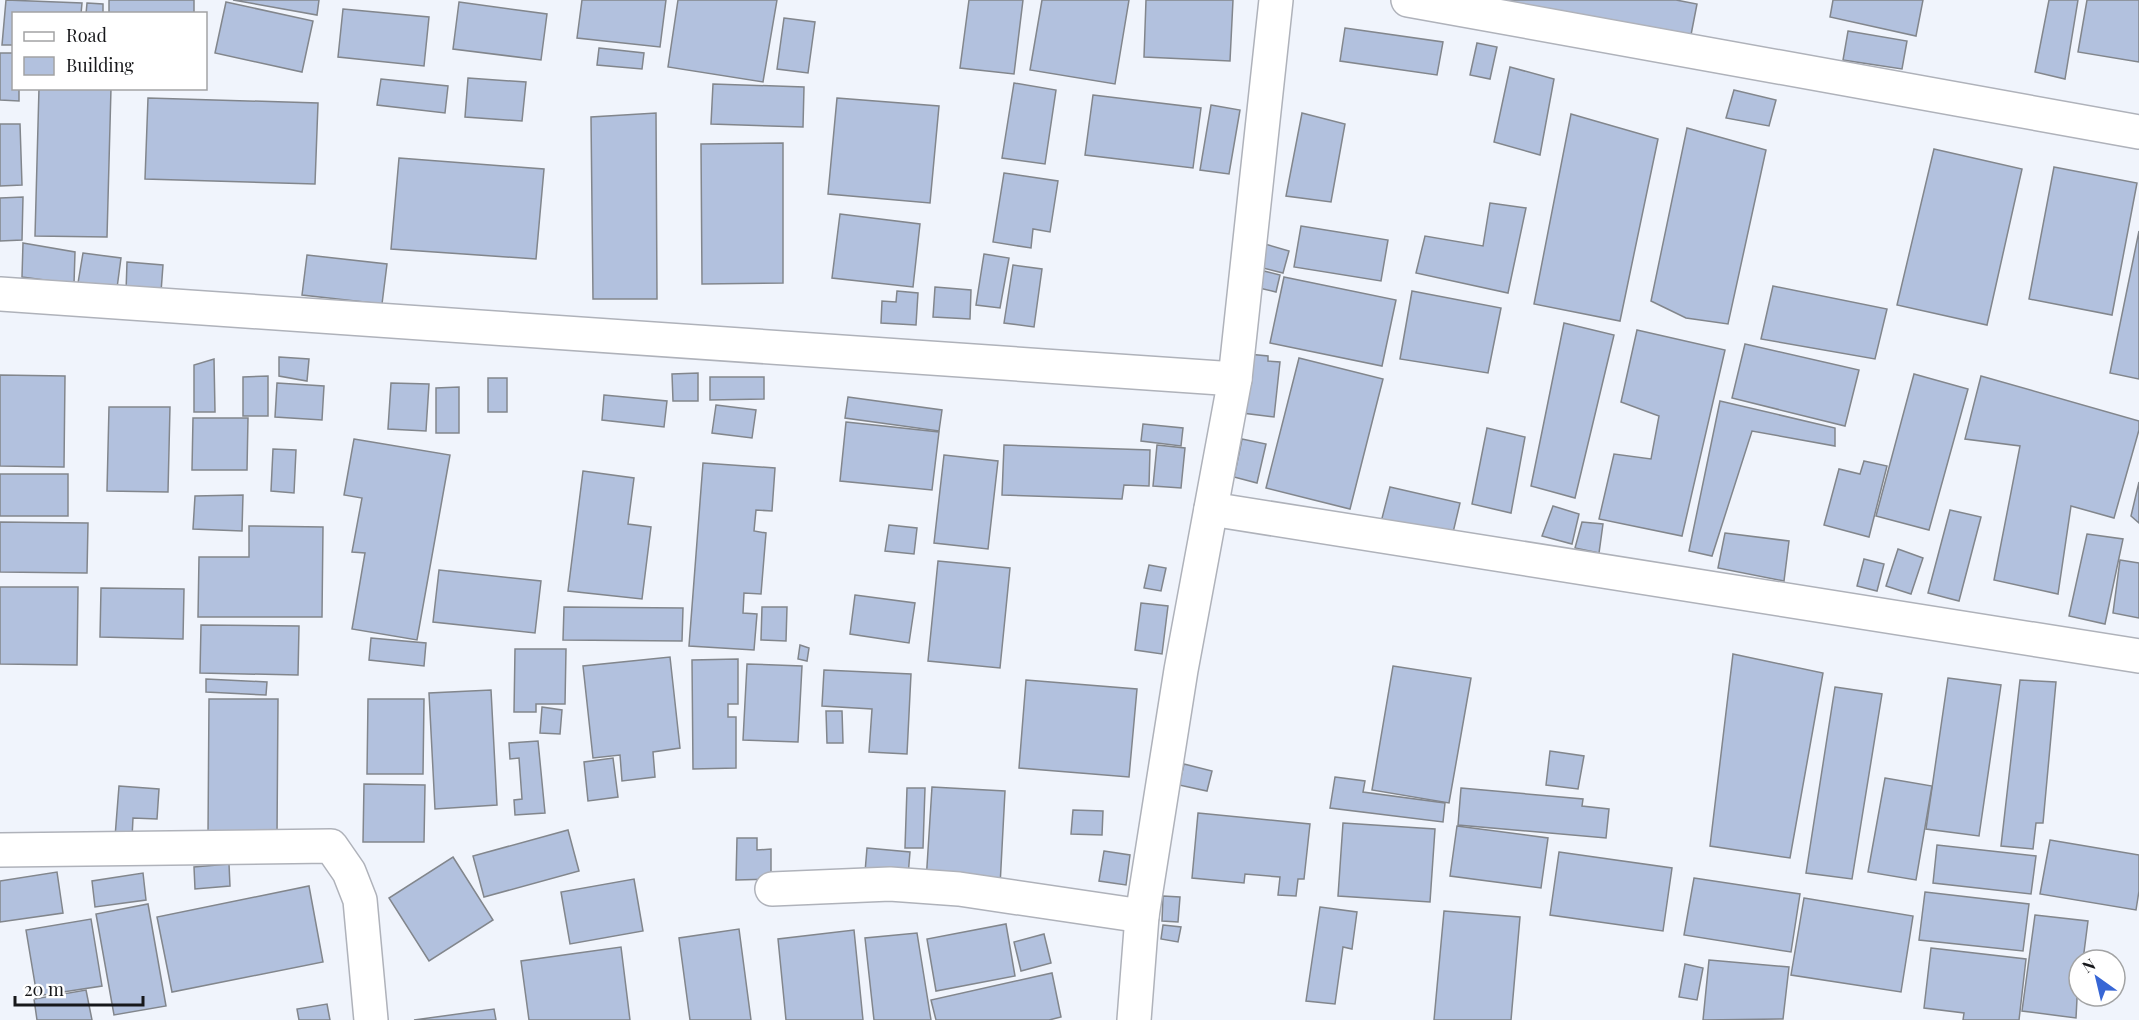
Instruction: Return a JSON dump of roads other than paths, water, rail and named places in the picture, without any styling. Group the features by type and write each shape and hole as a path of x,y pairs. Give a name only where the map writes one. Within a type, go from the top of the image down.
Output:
{"street":[{"path":"1134,1020 1142,916 1181,670 1235,380 1276,0"},
{"path":"1408,0 2139,132"},
{"path":"0,294 1235,380"},
{"path":"1211,509 2139,656"},
{"path":"0,850 331,846 349,872 360,900 371,1020"},
{"path":"772,889 890,884 959,889 1142,916"}]}
